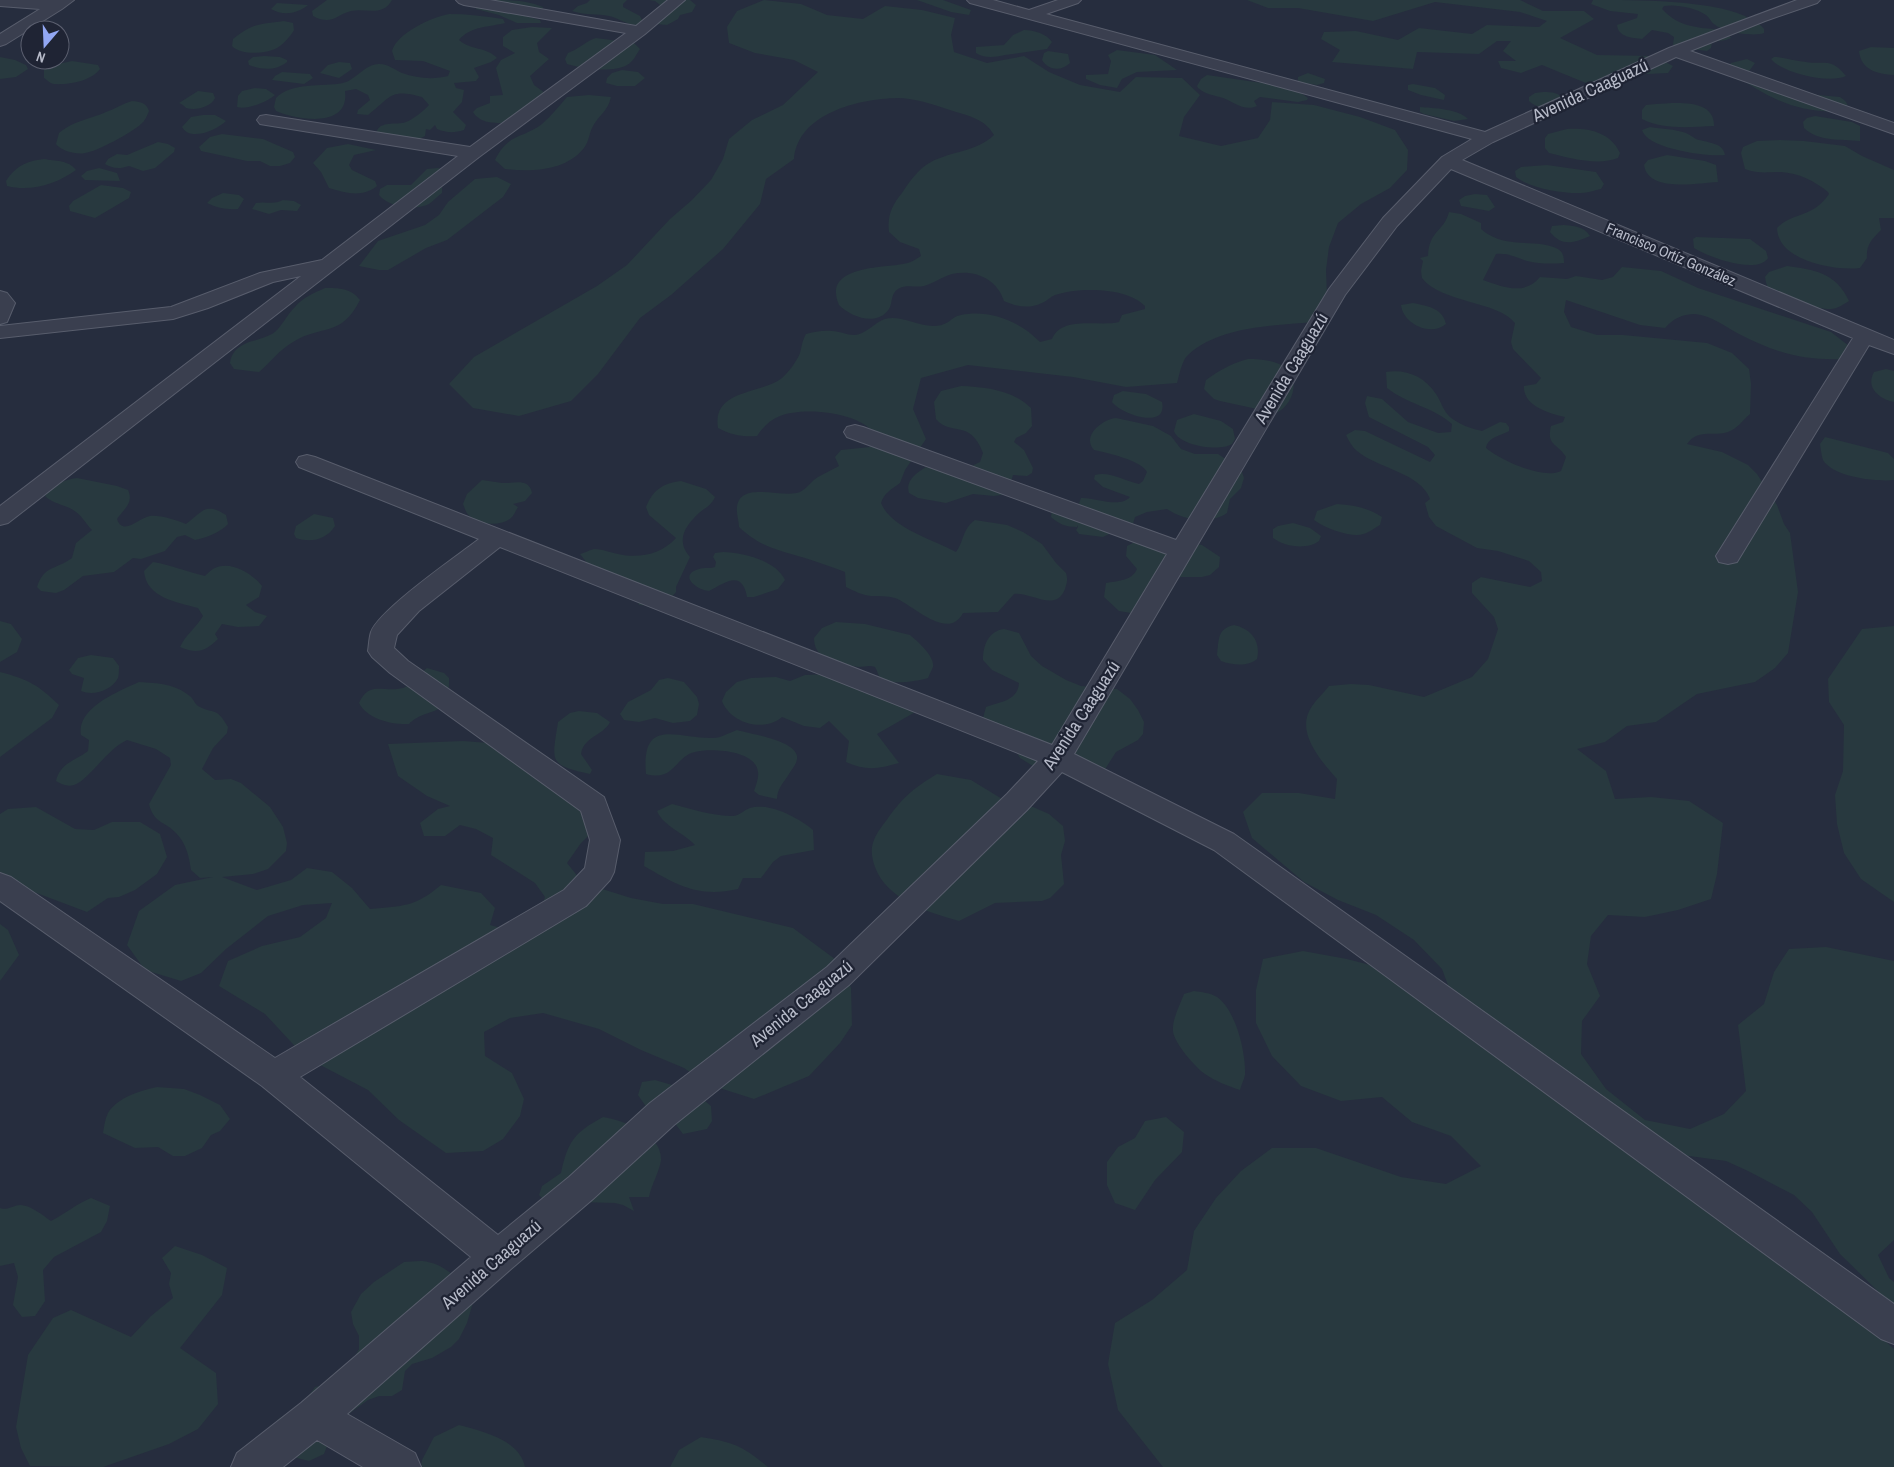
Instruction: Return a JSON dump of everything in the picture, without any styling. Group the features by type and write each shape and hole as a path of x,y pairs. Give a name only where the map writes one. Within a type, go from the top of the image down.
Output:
{"street":[{"path":"464,0 639,30"},
{"path":"526,11 540,0"},
{"path":"0,518 473,153 677,0"},
{"path":"975,0 1486,138"},
{"path":"1030,14 1073,0"},
{"name":"Avenida Caaguazú","path":"251,1467 314,1417 498,1257 581,1188 662,1114 838,976 1017,802 1058,758 1336,293 1390,222 1448,161 1486,138 1675,51 1759,18 1812,0"},
{"path":"0,1 61,3"},
{"path":"0,41 61,3"},
{"path":"1675,51 1894,129"},
{"path":"266,120 473,153"},
{"name":"Francisco Ortíz González","path":"1448,161 1894,348"},
{"path":"0,332 172,312 201,304 267,277 331,264"},
{"path":"0,297 5,303 0,318"},
{"path":"1728,556 1865,335"},
{"path":"855,432 1182,551"},
{"path":"307,462 1058,758 1224,842 1894,1326"},
{"path":"274,1076 575,898 599,872 605,840 594,805 399,667 381,651 384,632 410,605 497,537"},
{"path":"0,885 274,1076 498,1257"},
{"path":"314,1417 401,1467"}],"shaded area":[{"path":"327,0 392,0 388,5 379,10 351,11 329,20 313,16 312,11"},
{"path":"491,0 511,0 543,7 542,11 525,16 540,20 541,23 517,23 499,15 476,9 477,5 486,4"},
{"path":"590,0 627,0 623,7 640,16 644,24 634,25 614,17 572,11"},
{"path":"649,0 690,0 696,5 692,12 680,15 678,19 667,25 656,24 664,8 655,1"},
{"path":"764,0 801,4 827,15 863,19 885,6 922,10 955,18 951,35 954,52 987,63 1024,56 1049,72 1080,85 1120,92 1136,77 1182,78 1200,95 1184,117 1179,136 1221,146 1258,138 1270,120 1272,102 1314,105 1360,117 1395,130 1408,150 1407,170 1390,188 1361,204 1338,223 1329,247 1326,270 1327,297 1313,322 1247,329 1215,338 1201,345 1186,357 1177,383 1126,387 1073,377 968,365 921,378 913,409 926,439 905,470 900,483 884,496 881,503 886,512 913,532 956,552 965,531 975,520 1007,525 1023,532 1042,544 1066,573 1065,589 1056,600 1042,600 1014,594 998,612 963,613 956,621 948,624 930,619 895,598 858,593 846,587 845,572 770,547 747,534 739,527 737,507 740,499 746,494 754,492 793,494 800,492 816,479 839,466 835,457 841,450 870,447 878,441 872,431 863,423 850,418 819,412 791,413 780,416 767,424 757,436 737,435 718,428 718,415 722,406 740,395 773,383 787,373 799,356 806,334 829,331 851,335 858,334 885,319 891,318 903,319 927,326 939,326 961,315 982,314 1004,318 1023,328 1040,342 1052,339 1064,327 1073,324 1119,322 1122,315 1145,309 1145,306 1127,295 1102,290 1065,292 1037,305 1028,307 1018,306 1004,301 1001,293 991,281 969,273 948,275 924,286 898,289 894,293 889,309 878,318 871,319 857,316 839,305 836,292 839,283 846,276 869,268 906,264 921,256 919,249 900,242 889,232 891,211 895,202 911,180 926,165 939,158 980,145 994,135 986,125 971,117 925,102 897,98 865,101 833,112 818,120 806,130 798,143 794,159 766,179 760,204 723,249 671,295 640,318 598,374 571,401 519,416 473,408 449,384 474,357 597,286 627,265 670,219 711,180 723,159 729,139 752,120 783,105 818,72 794,60 755,53 729,43 727,27 737,11"},
{"path":"917,0 943,0 971,10 969,15 951,12"},
{"path":"1247,0 1520,0 1543,11 1584,11 1594,19 1560,38 1597,55 1654,56 1673,66 1668,73 1627,75 1598,88 1542,65 1521,73 1501,68 1498,61 1516,61 1503,51 1511,41 1497,41 1479,54 1417,52 1413,69 1332,62 1340,50 1321,39 1324,32 1356,31 1398,40 1419,28 1472,34 1487,25 1539,27 1547,21 1520,12 1435,2 1373,21 1298,8 1268,8"},
{"path":"1593,0 1672,2 1712,7 1745,16 1760,25 1764,29 1764,33 1746,34 1731,31 1718,27 1706,15 1697,10 1680,6 1664,6 1662,9 1675,20 1689,26 1726,31 1731,38 1712,42 1711,48 1707,51 1677,47 1673,45 1674,37 1668,33 1652,30 1642,39 1623,34 1617,25 1637,18 1638,14 1610,11 1591,4"},
{"path":"277,3 308,5 295,12 280,13 271,9"},
{"path":"449,14 503,19 505,23 474,30 459,40 493,54 497,58 474,68 479,77 476,81 454,83 456,88 464,90 462,102 453,112 466,125 464,130 447,132 437,129 435,125 430,130 426,129 425,136 417,140 376,134 381,126 409,121 429,105 422,97 403,93 387,99 368,115 357,114 358,110 370,100 368,95 356,89 345,91 344,103 339,111 331,116 320,119 308,119 276,111 274,107 276,98 290,89 343,83 375,64 386,65 402,73 419,77 436,78 448,76 450,71 423,61 395,60 392,51 395,44 408,32 425,22"},
{"path":"284,21 293,23 294,30 286,41 277,48 265,52 252,53 241,51 232,46 233,39 252,27"},
{"path":"532,27 552,28 537,43 539,52 549,59 530,76 534,85 545,93 504,123 491,122 479,118 473,112 477,108 490,103 490,96 503,95 496,68 501,60 515,53 503,46 503,37 512,30"},
{"path":"1024,30 1040,33 1052,42 1047,49 987,57 976,53 976,47 1004,45 1013,35"},
{"path":"596,38 634,43 640,49 631,62 614,69 597,69 567,64 565,59 568,53"},
{"path":"1871,47 1894,48 1894,75 1882,74 1866,67 1859,51"},
{"path":"1117,50 1155,55 1177,70 1137,72 1122,79 1117,88 1100,85 1086,79 1086,75 1108,74 1111,61 1108,55"},
{"path":"1048,51 1068,54 1070,63 1063,68 1051,68 1042,60 1044,53"},
{"path":"0,57 20,62 20,70 26,70 16,77 0,79"},
{"path":"253,57 280,57 287,60 287,62 278,67 268,69 249,65 248,61"},
{"path":"1774,57 1831,64 1841,70 1846,76 1829,79 1806,76 1785,69 1771,59"},
{"path":"1747,59 1755,63 1747,74 1785,92 1840,97 1848,106 1847,111 1829,112 1813,110 1784,103 1771,97 1729,71 1728,67 1731,63"},
{"path":"70,61 98,65 100,69 91,77 73,83 53,84 44,78 44,70 70,70"},
{"path":"339,62 350,63 352,69 339,78 320,73 328,65"},
{"path":"622,70 638,72 645,78 635,86 617,86 606,83 607,78 612,73"},
{"path":"282,72 310,74 313,78 304,84 272,80"},
{"path":"1308,73 1325,79 1324,83 1317,85 1298,82 1298,77"},
{"path":"1207,75 1269,84 1301,93 1308,98 1298,102 1260,97 1254,101 1257,106 1252,108 1243,107 1198,88 1197,86 1201,79"},
{"path":"1413,84 1435,88 1445,95 1444,100 1408,90 1408,85"},
{"path":"255,88 266,89 275,95 257,105 237,107 238,96 242,91"},
{"path":"198,91 213,93 215,98 210,104 199,109 186,108 179,103"},
{"path":"1535,93 1558,94 1564,101 1542,107 1529,101 1529,97"},
{"path":"589,95 611,97 608,106 593,126 586,146 577,156 558,166 537,170 505,169 495,160 505,145 542,124 567,97"},
{"path":"132,101 144,104 149,111 146,118 137,128 123,136 90,152 82,153 65,150 56,144 59,133 71,125"},
{"path":"1673,103 1701,106 1713,117 1714,126 1668,126 1642,119 1642,110 1646,105"},
{"path":"1420,107 1452,111 1468,119 1454,121 1424,114 1420,112"},
{"path":"215,115 226,121 210,131 197,134 191,134 182,127 191,117"},
{"path":"1815,116 1852,122 1860,126 1860,141 1816,136 1804,128 1803,122 1807,118"},
{"path":"1650,127 1686,133 1696,139 1718,145 1725,155 1706,155 1666,147 1646,137 1642,130"},
{"path":"1567,129 1583,129 1605,136 1616,146 1620,153 1618,158 1593,161 1549,153 1545,148 1545,138 1548,134"},
{"path":"222,134 263,139 293,152 295,157 290,163 270,166 260,161 247,161 201,151 199,147 210,137"},
{"path":"1780,140 1845,146 1862,156 1894,170 1894,218 1879,218 1881,230 1870,242 1867,258 1860,268 1836,268 1809,262 1787,249 1780,239 1777,228 1790,219 1810,211 1823,202 1829,194 1812,181 1794,174 1758,172 1745,169 1741,153 1743,147 1757,141"},
{"path":"158,142 175,148 174,152 155,168 143,171 129,166 117,168 105,164 108,159 117,154 127,155"},
{"path":"348,144 376,150 354,155 349,165 352,170 375,181 377,186 371,190 354,193 329,188 321,172 313,163 327,148"},
{"path":"1667,155 1705,161 1716,165 1718,182 1675,184 1654,180 1648,174 1644,165 1648,160"},
{"path":"44,159 70,164 76,170 52,183 25,188 7,186 6,181 18,168 32,161"},
{"path":"1547,165 1596,172 1604,184 1601,189 1589,192 1566,192 1547,190 1516,177 1515,171 1521,167"},
{"path":"99,168 117,173 120,181 85,180 81,176 87,171"},
{"path":"438,168 448,170 442,182 442,193 429,204 417,207 402,207 383,199 379,195 380,189 387,185 411,185 427,169"},
{"path":"497,177 511,184 503,197 447,240 426,248 388,270 359,266 378,241 425,225 439,215 448,202 475,179"},
{"path":"101,185 123,188 131,192 129,198 95,218 70,211 69,206 73,201"},
{"path":"223,193 239,195 244,199 238,209 222,208 207,203 212,198"},
{"path":"1475,194 1487,195 1495,207 1489,211 1461,206 1459,200 1465,196"},
{"path":"283,200 294,201 301,205 297,211 281,210 269,214 252,209 256,203"},
{"path":"1449,212 1461,214 1481,223 1481,229 1500,240 1549,246 1558,249 1563,255 1564,263 1550,264 1496,254 1483,280 1491,283 1520,288 1534,283 1540,277 1567,279 1576,276 1602,280 1613,277 1622,267 1661,271 1698,288 1831,332 1849,346 1845,359 1804,357 1766,347 1713,319 1701,315 1690,314 1682,316 1665,328 1640,325 1566,300 1564,312 1571,327 1597,335 1623,335 1707,343 1732,353 1749,369 1751,384 1750,414 1731,431 1701,434 1691,439 1687,444 1722,452 1748,465 1757,474 1777,505 1784,524 1790,533 1798,592 1788,653 1775,668 1755,682 1697,694 1656,722 1627,726 1605,742 1577,749 1606,771 1615,799 1651,797 1689,801 1723,823 1717,874 1711,899 1678,910 1645,917 1608,915 1591,936 1587,964 1600,996 1582,1021 1581,1054 1606,1089 1645,1120 1690,1129 1724,1114 1746,1091 1738,1025 1764,1004 1774,972 1789,949 1826,947 1894,961 1894,1240 1878,1255 1889,1278 1894,1282 1894,1307 1840,1254 1812,1212 1794,1195 1726,1161 1682,1155 1894,1349 1894,1467 1163,1467 1118,1410 1108,1364 1115,1323 1152,1300 1187,1270 1194,1231 1216,1198 1241,1171 1272,1148 1316,1148 1401,1177 1446,1184 1481,1166 1451,1136 1412,1122 1382,1097 1341,1101 1301,1086 1272,1056 1256,1023 1256,990 1263,959 1303,951 1347,959 1389,970 1458,1012 1442,969 1414,940 1376,915 1338,900 1304,882 1252,838 1243,812 1262,793 1299,793 1335,799 1337,779 1314,749 1307,732 1306,723 1312,706 1329,686 1369,685 1424,697 1472,677 1488,659 1498,629 1494,617 1472,593 1472,583 1481,577 1530,587 1542,581 1541,572 1529,561 1498,551 1477,548 1436,526 1429,517 1425,503 1430,499 1425,490 1408,477 1357,451 1346,435 1355,430 1365,431 1430,462 1435,455 1428,447 1369,417 1365,403 1367,396 1382,399 1408,422 1438,433 1451,432 1452,424 1445,418 1403,398 1387,388 1386,372 1407,373 1420,378 1431,388 1453,420 1482,431 1500,422 1506,423 1509,431 1492,439 1487,444 1486,448 1493,453 1511,463 1533,471 1553,473 1561,471 1566,457 1551,441 1550,432 1551,426 1563,422 1565,417 1544,411 1532,404 1528,399 1524,386 1536,384 1541,378 1513,349 1511,342 1515,323 1496,310 1442,292 1422,278 1423,261 1420,258 1428,256 1431,241 1444,224"},
{"path":"1563,225 1582,228 1590,236 1573,242 1559,240 1550,232 1552,226"},
{"path":"1696,237 1750,239 1766,251 1768,258 1762,263 1754,265 1743,265 1721,260 1694,248 1693,239"},
{"path":"1787,266 1824,274 1838,284 1849,301 1836,308 1825,309 1773,292 1767,286 1765,277 1769,272"},
{"path":"325,288 349,291 360,300 346,320 338,325 293,342 279,352 259,372 234,369 230,363 236,350 246,343 272,334 301,301"},
{"path":"1413,303 1438,311 1442,314 1446,324 1440,328 1426,329 1412,323 1403,312 1401,305"},
{"path":"1248,359 1278,363 1291,373 1294,386 1293,393 1282,410 1276,413 1220,401 1214,399 1204,389 1206,380 1220,370"},
{"path":"1886,369 1894,371 1894,402 1875,392 1871,383 1874,372"},
{"path":"961,386 980,387 1007,393 1031,408 1032,426 1026,433 1016,438 1014,442 1024,450 1033,468 1032,473 1027,476 1013,475 1007,494 994,496 973,494 946,503 918,498 909,493 910,481 926,467 961,471 980,462 983,453 972,435 948,427 936,419 934,402 941,391"},
{"path":"1123,391 1146,394 1162,402 1162,411 1158,416 1151,418 1134,415 1117,407 1112,402 1114,395"},
{"path":"1194,414 1221,421 1233,429 1235,439 1232,444 1219,447 1200,446 1191,444 1177,436 1174,431 1177,420"},
{"path":"1116,418 1153,426 1171,436 1181,449 1195,454 1218,454 1241,469 1244,478 1241,488 1230,499 1227,513 1213,519 1197,520 1181,516 1167,509 1147,512 1135,517 1132,527 1111,529 1109,534 1103,537 1079,534 1076,530 1078,527 1077,525 1077,527 1066,526 1051,517 1052,508 1078,506 1081,498 1120,502 1130,497 1103,487 1094,479 1095,475 1112,475 1139,484 1143,481 1147,472 1144,468 1123,458 1094,450 1091,445 1090,439 1095,429 1105,421"},
{"path":"1825,437 1888,453 1894,459 1894,480 1866,479 1836,471 1828,466 1822,458 1820,444"},
{"path":"77,478 128,490 130,495 129,502 117,519 123,526 132,525 150,516 173,519 186,524 208,509 219,511 226,515 228,524 217,532 199,539 195,540 185,535 177,537 165,551 141,559 133,558 114,572 83,576 64,590 56,593 41,591 37,587 43,575 72,558 76,543 92,530 76,512 45,496 58,483"},
{"path":"482,480 502,483 524,483 528,485 532,493 525,501 513,504 518,507 513,516 508,520 497,524 480,522 468,514 463,504 467,494"},
{"path":"681,481 706,489 715,497 686,529 683,545 690,557 676,587 676,592 668,601 660,605 639,605 631,585 587,563 580,554 595,549 634,556 650,554 664,548 676,538 649,515 646,507 659,488"},
{"path":"1337,504 1355,506 1372,511 1382,517 1380,525 1369,532 1352,535 1324,526 1314,520 1317,511"},
{"path":"314,514 333,518 335,526 331,531 318,539 296,538 294,534 296,526"},
{"path":"1293,523 1310,528 1321,536 1319,541 1308,546 1296,546 1284,544 1273,538 1273,529"},
{"path":"1144,537 1202,545 1220,557 1219,567 1210,575 1202,577 1170,577 1155,617 1119,611 1104,597 1106,583 1124,580 1135,573 1137,569 1126,556 1127,546"},
{"path":"723,552 749,556 767,563 781,573 785,580 778,589 754,597 747,597 745,588 737,581 732,580 709,591 699,588 691,582 690,575 693,572 703,568 715,567 716,562 713,557 715,553"},
{"path":"153,562 205,576 213,569 221,566 235,567 253,577 262,586 259,597 246,605 255,612 267,616 259,626 238,627 222,624 215,634 218,639 209,647 200,651 191,651 180,647 203,616 198,608 172,601 156,593 150,587 144,571"},
{"path":"0,621 11,624 22,639 17,652 0,662"},
{"path":"836,622 865,624 910,635 925,649 931,658 933,667 928,678 890,682 880,678 875,667 849,665 836,662 824,656 816,649 814,638 822,628"},
{"path":"1234,625 1246,630 1254,637 1258,653 1257,659 1253,662 1230,664 1221,661 1217,655 1222,632 1224,629"},
{"path":"1894,626 1894,902 1861,879 1844,853 1837,824 1835,795 1843,771 1844,725 1829,702 1828,679 1862,629"},
{"path":"1004,629 1019,633 1031,656 1042,666 1066,680 1081,686 1117,689 1130,699 1138,710 1144,722 1143,734 1138,740 1116,752 1102,774 1074,777 1033,766 1020,758 1013,746 983,718 986,707 1007,700 1018,689 1019,683 992,670 983,660 987,640 994,633"},
{"path":"91,655 113,658 119,666 118,678 115,682 106,689 96,693 81,691 84,678 72,674 69,670 78,658"},
{"path":"427,668 444,673 449,678 446,701 436,710 416,718 409,724 381,720 368,713 359,703 363,696 372,689 407,687"},
{"path":"0,672 18,677 32,684 45,692 59,705 52,718 0,757"},
{"path":"832,674 849,681 865,693 917,711 877,734 899,763 872,768 853,765 846,762 849,741 829,721 820,728 804,726 782,717 775,722 757,725 740,720 732,715 722,701 726,692 737,682 751,678 776,677 790,681 805,675"},
{"path":"668,678 684,682 697,697 699,704 697,715 690,721 673,723 655,718 639,722 624,720 620,714 628,702 651,690 659,680"},
{"path":"139,682 160,684 179,689 191,697 198,706 221,716 228,727 227,733 213,748 202,769 215,780 231,779 241,783 270,807 283,827 287,843 286,851 268,869 253,874 222,877 257,890 291,880 307,868 332,872 352,888 370,909 408,904 424,898 441,885 481,893 495,908 490,925 519,933 540,911 545,897 535,883 491,855 493,838 476,829 460,825 445,836 424,836 420,823 438,809 450,806 427,796 398,776 388,744 463,741 489,743 604,821 581,843 567,863 583,883 631,898 663,904 693,904 793,928 843,965 851,988 852,1025 840,1043 809,1076 754,1099 707,1084 684,1068 641,1050 599,1029 543,1013 510,1018 484,1032 485,1056 512,1073 524,1099 520,1116 503,1139 483,1151 446,1153 399,1120 368,1090 305,1057 265,1014 219,986 228,961 262,946 300,937 326,918 332,903 303,905 268,916 226,949 201,973 181,981 145,970 127,945 139,911 175,885 213,877 200,878 191,870 185,845 172,829 157,819 151,810 149,804 171,765 170,758 156,749 127,740 112,750 85,778 74,785 69,786 56,781 64,766 88,751 89,740 81,735 81,725 85,717 101,702"},
{"path":"579,711 597,713 610,722 607,727 586,743 583,748 581,754 592,770 590,774 566,768 556,760 554,754 558,722 570,713"},
{"path":"737,730 780,742 794,750 797,761 779,789 777,799 759,795 754,791 758,777 755,765 750,759 732,752 711,750 695,752 688,754 669,772 656,776 646,774 646,756 649,744 655,738 674,734 714,738"},
{"path":"937,774 971,780 1012,805 1033,807 1049,814 1063,826 1065,841 1061,855 1064,884 1050,898 1042,901 995,903 959,921 922,909 889,888 874,864 872,850 874,840 882,826 904,798"},
{"path":"672,804 725,816 735,816 750,808 766,807 775,809 792,816 813,830 814,850 781,856 773,862 761,878 743,878 738,889 711,892 688,888 644,866 645,852 673,851 695,845 664,821 657,811"},
{"path":"36,807 75,829 94,830 112,822 140,822 160,834 167,857 157,874 135,890 119,897 108,898 87,912 18,886 0,876 0,814 8,809"},
{"path":"0,924 8,930 19,955 0,981"},
{"path":"1194,991 1217,997 1230,1012 1242,1044 1244,1055 1245,1075 1240,1090 1217,1081 1201,1071 1174,1036 1174,1022 1184,994"},
{"path":"655,1080 693,1091 711,1106 712,1121 707,1129 683,1134 674,1122 649,1111 638,1095 642,1082"},
{"path":"157,1087 184,1089 200,1095 220,1105 230,1119 220,1131 211,1135 202,1148 185,1156 173,1156 158,1147 135,1148 103,1133 105,1120 112,1107 123,1099"},
{"path":"603,1117 631,1125 655,1142 660,1151 661,1160 649,1197 629,1197 634,1211 615,1203 545,1201 539,1195 542,1186 561,1173 566,1153 574,1139 585,1128"},
{"path":"1166,1117 1184,1132 1182,1152 1155,1180 1135,1210 1115,1203 1107,1185 1107,1162 1118,1147 1135,1138 1145,1121"},
{"path":"91,1198 110,1206 107,1221 101,1232 54,1257 43,1270 45,1301 35,1316 22,1317 13,1305 18,1277 14,1263 0,1266 0,1208 6,1209 18,1205 29,1207 51,1221"},
{"path":"175,1246 202,1255 227,1268 222,1295 180,1348 216,1373 218,1404 198,1429 169,1444 103,1467 30,1466 21,1448 16,1427 28,1355 53,1318 71,1310 131,1337 151,1316 173,1298 169,1284 171,1273 162,1258"},
{"path":"425,1261 442,1267 465,1287 474,1299 467,1323 459,1339 451,1347 432,1358 412,1364 405,1371 402,1390 392,1396 379,1396 368,1400 335,1425 324,1454 309,1461 289,1456 273,1440 277,1420 305,1401 315,1387 333,1383 349,1366 359,1349 359,1336 353,1324 351,1312 361,1294 374,1282 404,1262"},
{"path":"459,1425 489,1434 508,1443 522,1458 525,1467 421,1467 422,1460 434,1437"},
{"path":"701,1437 737,1446 768,1467 670,1467 679,1450"}]}
